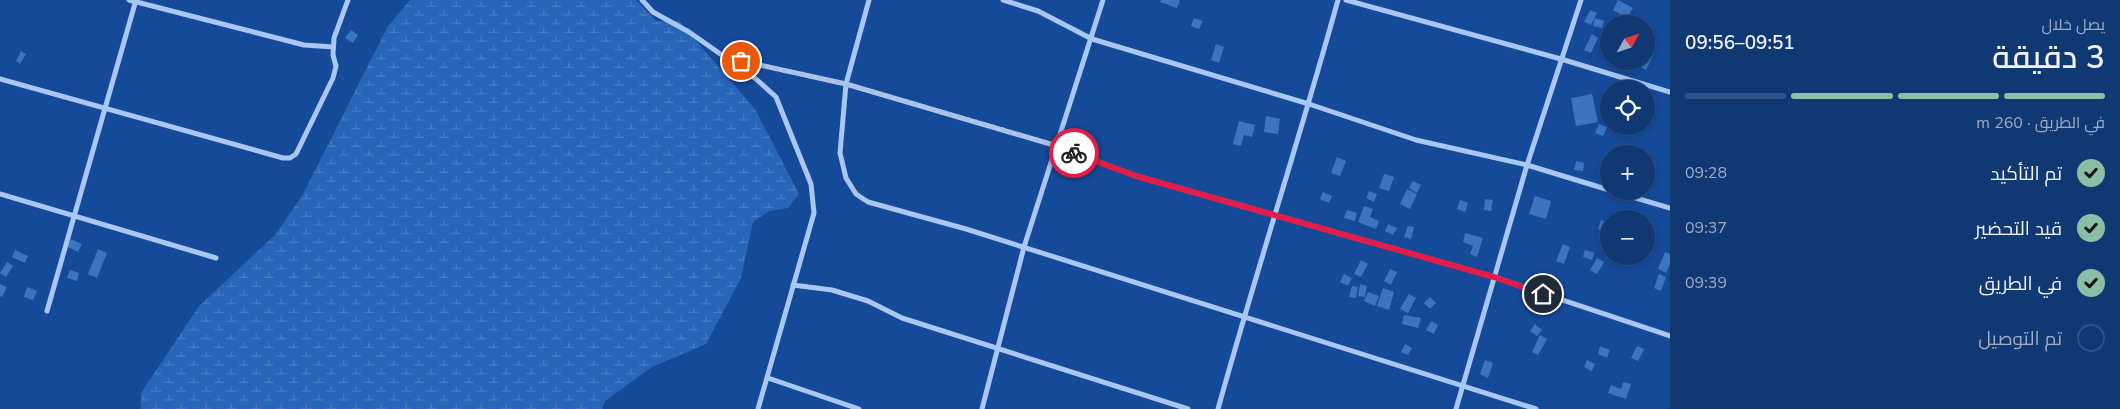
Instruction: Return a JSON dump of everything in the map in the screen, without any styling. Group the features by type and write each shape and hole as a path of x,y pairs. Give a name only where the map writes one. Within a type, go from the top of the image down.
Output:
{"street":[{"path":"129,0 304,45 333,47"},
{"path":"0,79 283,158 290,158 296,154 302,144 317,108 334,78 336,66 333,47 348,0"},
{"path":"642,0 653,12 689,32 761,83 776,97 811,184 814,212 758,409"},
{"path":"869,0 846,84 840,153 846,178 856,194 868,202 1024,247 1536,409"},
{"path":"1004,0 1038,11 1092,39 1309,104 1416,140 1527,165 1600,187"},
{"path":"982,409 1024,247 1092,39 1102,0"},
{"path":"1218,409 1338,0"},
{"path":"1346,0 1561,59 1670,92"},
{"path":"1456,409 1527,165 1580,0"},
{"path":"47,311 135,1"},
{"path":"723,57 846,84 1058,146 1120,171 1494,277 1670,336"},
{"path":"0,194 216,258"},
{"path":"1643,200 1670,208"},
{"path":"793,285 832,290 868,301 902,318 1188,409"},
{"path":"768,378 859,409"}],"green space":[{"path":"410,0 636,0 656,21 679,21 755,109 799,194 788,208 769,211 753,222 741,278 706,344 652,367 605,401 602,409 141,409 141,393 199,306 275,235 302,196 388,26"}],"building":[{"path":"1161,0 1180,1 1177,8 1160,2"},
{"path":"1618,0 1633,8 1629,15 1622,15 1613,10"},
{"path":"1590,10 1597,13 1591,25 1584,22"},
{"path":"1194,18 1203,21 1199,29 1191,26"},
{"path":"1595,18 1600,20 1600,28 1593,26"},
{"path":"351,30 358,35 353,43 345,38"},
{"path":"1592,34 1598,38 1591,53 1584,50"},
{"path":"1216,44 1224,47 1219,63 1211,60"},
{"path":"21,51 26,54 20,64 16,61"},
{"path":"1592,94 1598,122 1576,126 1571,98"},
{"path":"1266,116 1280,119 1278,134 1264,132"},
{"path":"1239,121 1255,125 1252,137 1244,135 1241,146 1233,144"},
{"path":"1599,124 1600,124 1600,135 1595,133"},
{"path":"1337,157 1346,161 1340,176 1331,173"},
{"path":"1576,161 1584,163 1583,171 1574,170"},
{"path":"1384,174 1394,177 1389,191 1379,188"},
{"path":"1413,181 1421,185 1417,193 1409,188"},
{"path":"1407,189 1417,194 1410,209 1400,204"},
{"path":"1369,191 1377,194 1374,202 1366,198"},
{"path":"1323,192 1332,196 1329,203 1320,199"},
{"path":"1535,196 1551,201 1546,219 1529,214"},
{"path":"1485,199 1493,200 1491,211 1484,210"},
{"path":"1460,200 1468,203 1465,212 1457,209"},
{"path":"1364,206 1373,209 1370,217 1379,221 1376,229 1358,222"},
{"path":"1347,210 1357,213 1355,221 1344,218"},
{"path":"1388,224 1397,228 1393,235 1385,231"},
{"path":"1408,226 1414,227 1411,239 1404,237"},
{"path":"1465,233 1483,238 1477,257 1470,254 1473,246 1463,242"},
{"path":"71,239 82,244 78,252 68,247"},
{"path":"1563,244 1570,247 1564,264 1556,261"},
{"path":"98,249 107,253 97,278 88,274"},
{"path":"15,250 28,256 25,263 12,257"},
{"path":"1585,250 1594,253 1592,260 1583,257"},
{"path":"1665,252 1670,254 1670,264 1666,273 1658,269"},
{"path":"1597,258 1600,260 1600,265 1602,265 1597,274 1590,270"},
{"path":"1361,260 1368,264 1361,277 1354,274"},
{"path":"7,262 13,266 6,277 0,273"},
{"path":"1390,269 1397,272 1391,285 1384,281"},
{"path":"70,270 79,273 77,281 67,278"},
{"path":"1344,274 1352,278 1348,286 1340,282"},
{"path":"1659,274 1666,277 1661,291 1654,288"},
{"path":"0,284 7,287 2,297 0,296"},
{"path":"1360,284 1367,286 1365,297 1358,296"},
{"path":"1352,286 1358,287 1356,298 1349,297"},
{"path":"27,287 37,291 33,300 24,297"},
{"path":"1383,288 1394,292 1389,310 1377,306"},
{"path":"1368,292 1379,296 1375,306 1364,301"},
{"path":"1409,294 1416,298 1408,313 1400,309"},
{"path":"1430,297 1436,303 1430,309 1424,303"},
{"path":"1404,315 1421,318 1418,328 1402,324"},
{"path":"1431,321 1438,325 1434,334 1426,330"},
{"path":"1535,324 1542,330 1537,336 1530,331"},
{"path":"1540,335 1547,339 1538,355 1532,352"},
{"path":"1405,344 1412,348 1408,355 1401,352"},
{"path":"1600,346 1610,350 1607,358 1598,354"},
{"path":"1637,346 1644,349 1638,361 1631,358"},
{"path":"1485,360 1493,363 1488,378 1480,374"},
{"path":"1587,360 1595,364 1592,371 1584,367"},
{"path":"1623,382 1631,384 1626,399 1608,393 1611,385 1621,389"}],"way so far":[{"path":"741,61 846,84 1058,146 1074,153"}],"route":[{"path":"1074,153 1136,176 1494,277 1543,294"}]}
